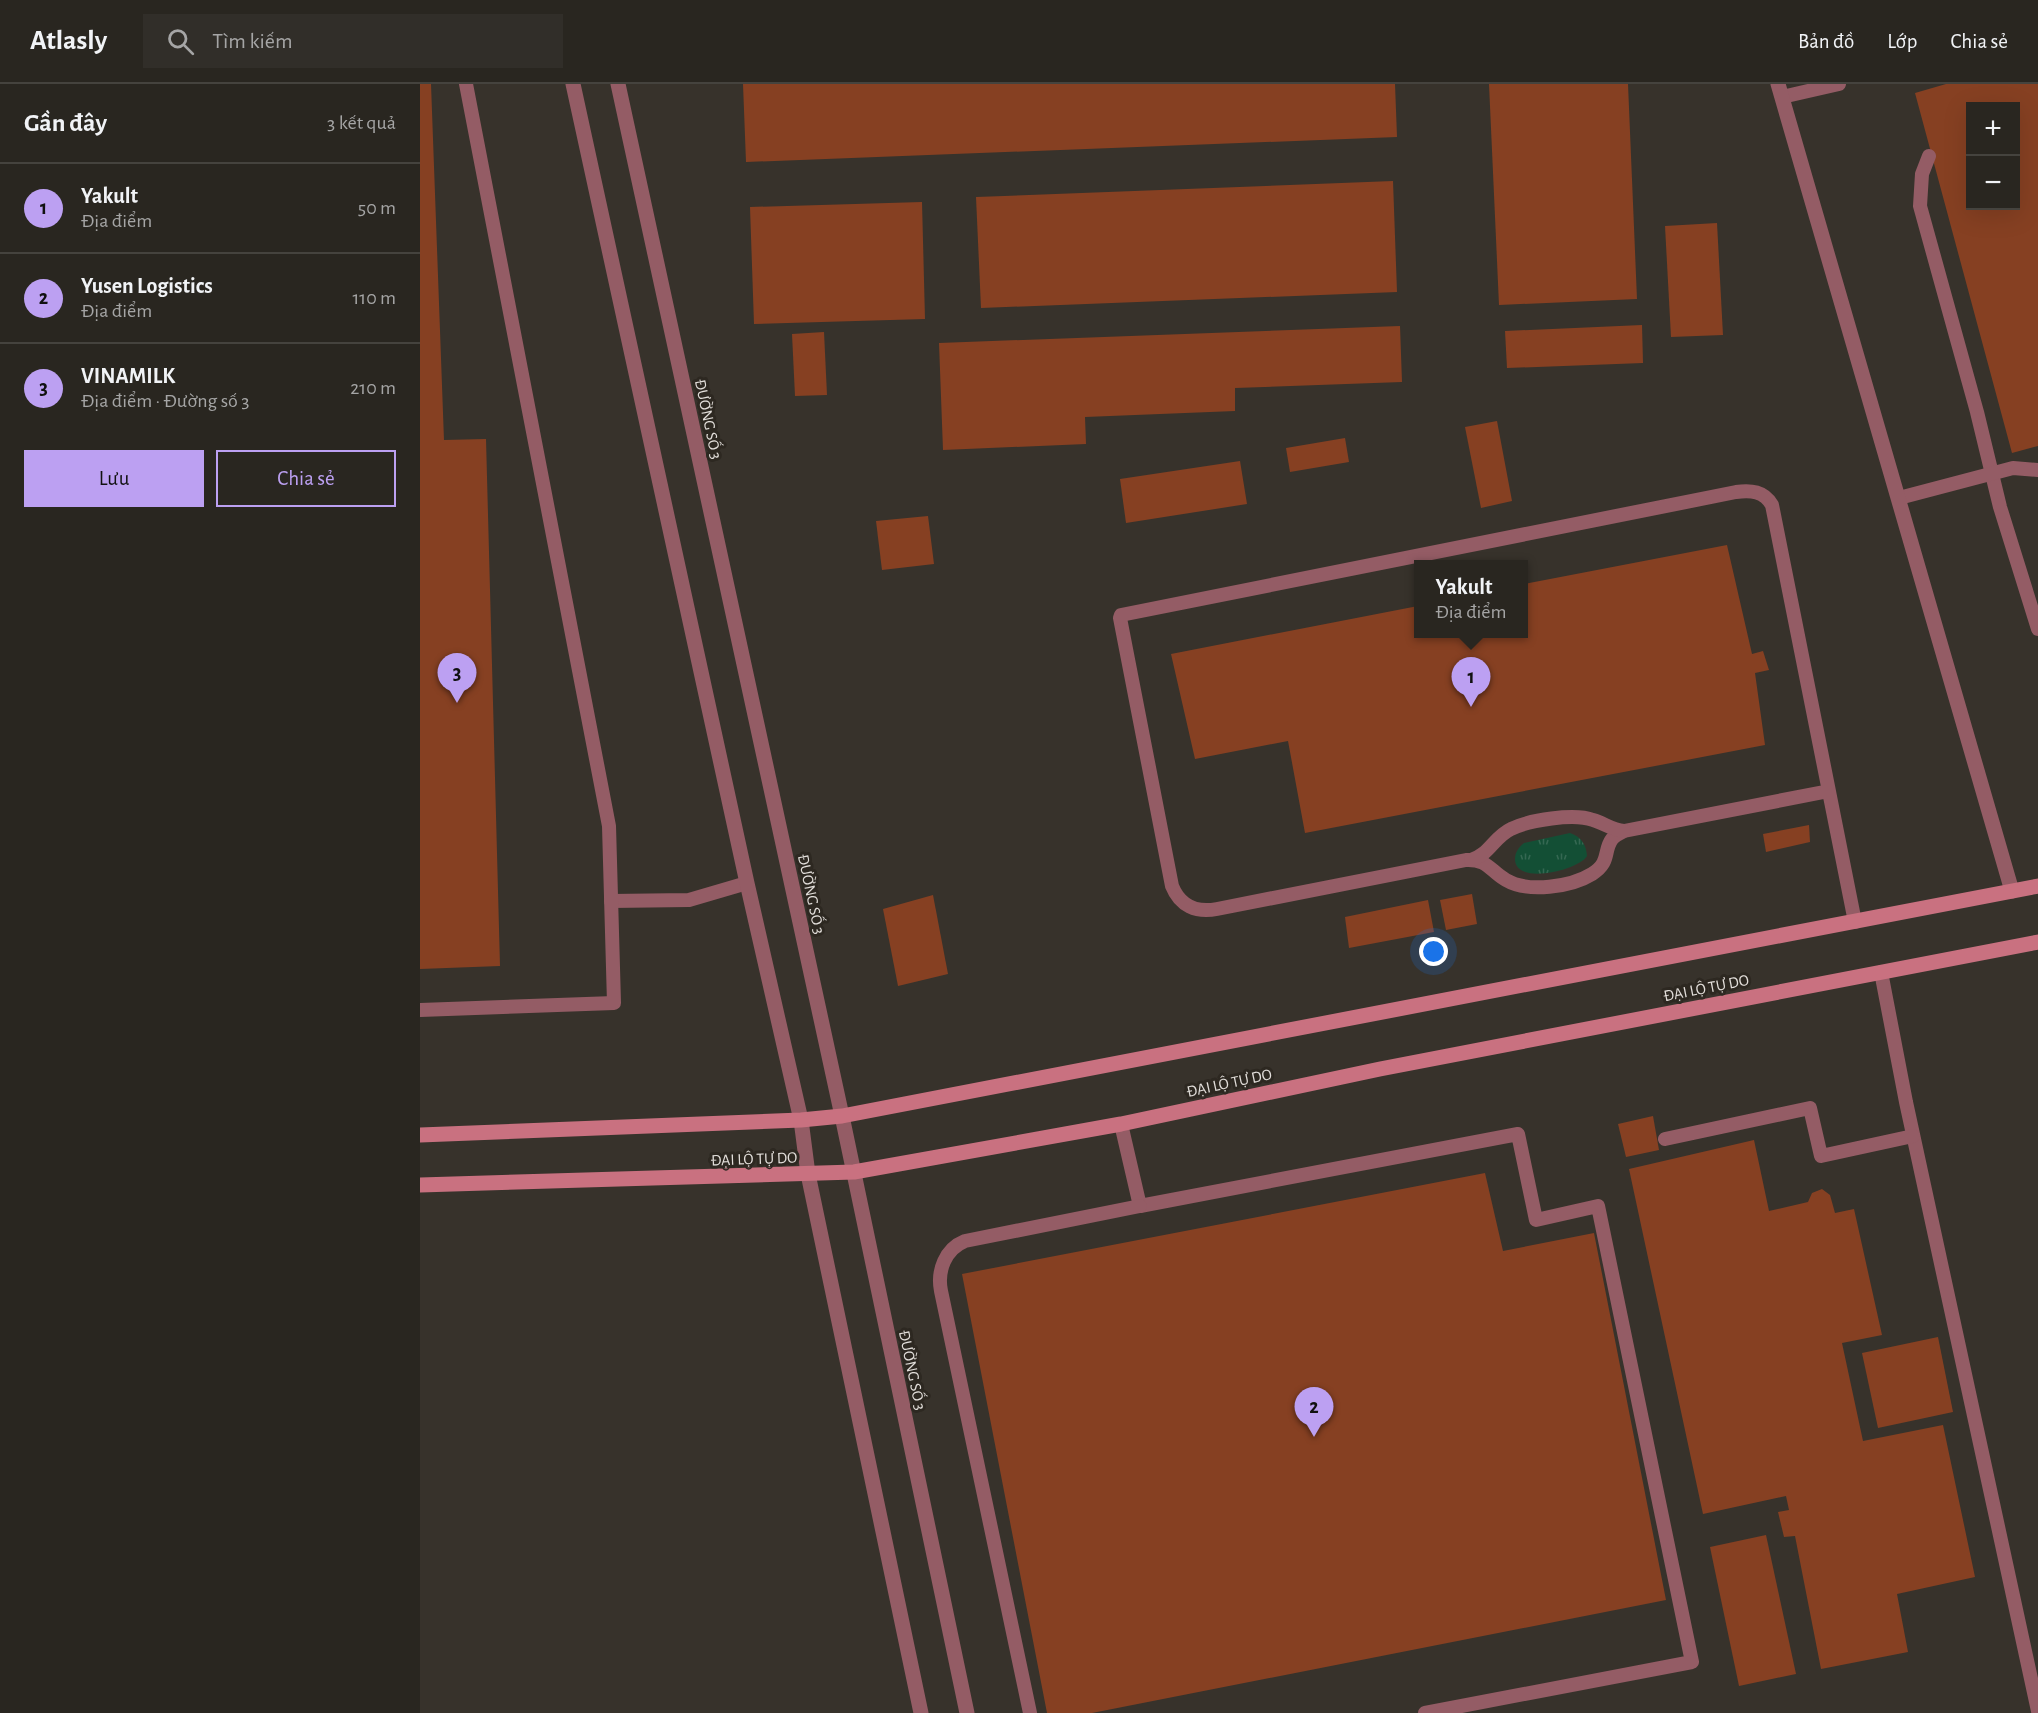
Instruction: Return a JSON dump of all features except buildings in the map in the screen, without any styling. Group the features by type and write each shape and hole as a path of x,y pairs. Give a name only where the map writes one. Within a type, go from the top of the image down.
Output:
{"street":[{"path":"573,84 801,1120 808,1174 921,1713"},
{"name":"ĐƯỜNG SỐ 3","path":"618,84 854,1172 967,1713"},
{"path":"1780,91 2012,891"},
{"path":"420,1135 801,1120 842,1116 2038,886"},
{"name":"ĐẠI LỘ TỰ DO","path":"420,1185 854,1172 1121,1124 1380,1069 2038,942"}],"lane":[{"path":"420,1010 614,1003 609,826 466,84"},
{"path":"1780,91 1839,84"},
{"path":"1929,156 1922,174 1920,206 1977,412 2000,507 2038,629"},
{"path":"1899,498 2013,468 2038,470"},
{"path":"1828,791 1624,831 1586,818 1564,816 1513,827 1499,837 1485,854 1471,860 1209,911 1195,909 1184,904 1172,886 1120,616 1736,492 1753,491 1765,495 1772,505 1855,922"},
{"path":"1471,860 1482,861 1508,881 1523,886 1535,888 1553,886 1581,879 1597,871 1606,857 1613,838 1624,831"},
{"path":"611,901 689,900 747,883"},
{"path":"1881,972 1913,1136 2038,1711"},
{"path":"1665,1139 1810,1108 1821,1156 1913,1136"},
{"path":"1121,1124 1140,1206"},
{"path":"1030,1713 940,1291 939,1272 951,1252 958,1244 965,1241 1518,1134 1536,1220 1598,1206 1692,1662 1425,1713"}],"green space":[{"path":"1570,833 1578,837 1584,845 1587,856 1582,861 1548,873 1525,872 1518,867 1516,854 1524,843"}],"place":[{"name":"VINAMILK","path":"457,703"},
{"name":"Yakult","path":"1471,707"},
{"name":"Yusen Logistics","path":"1314,1437"}]}
